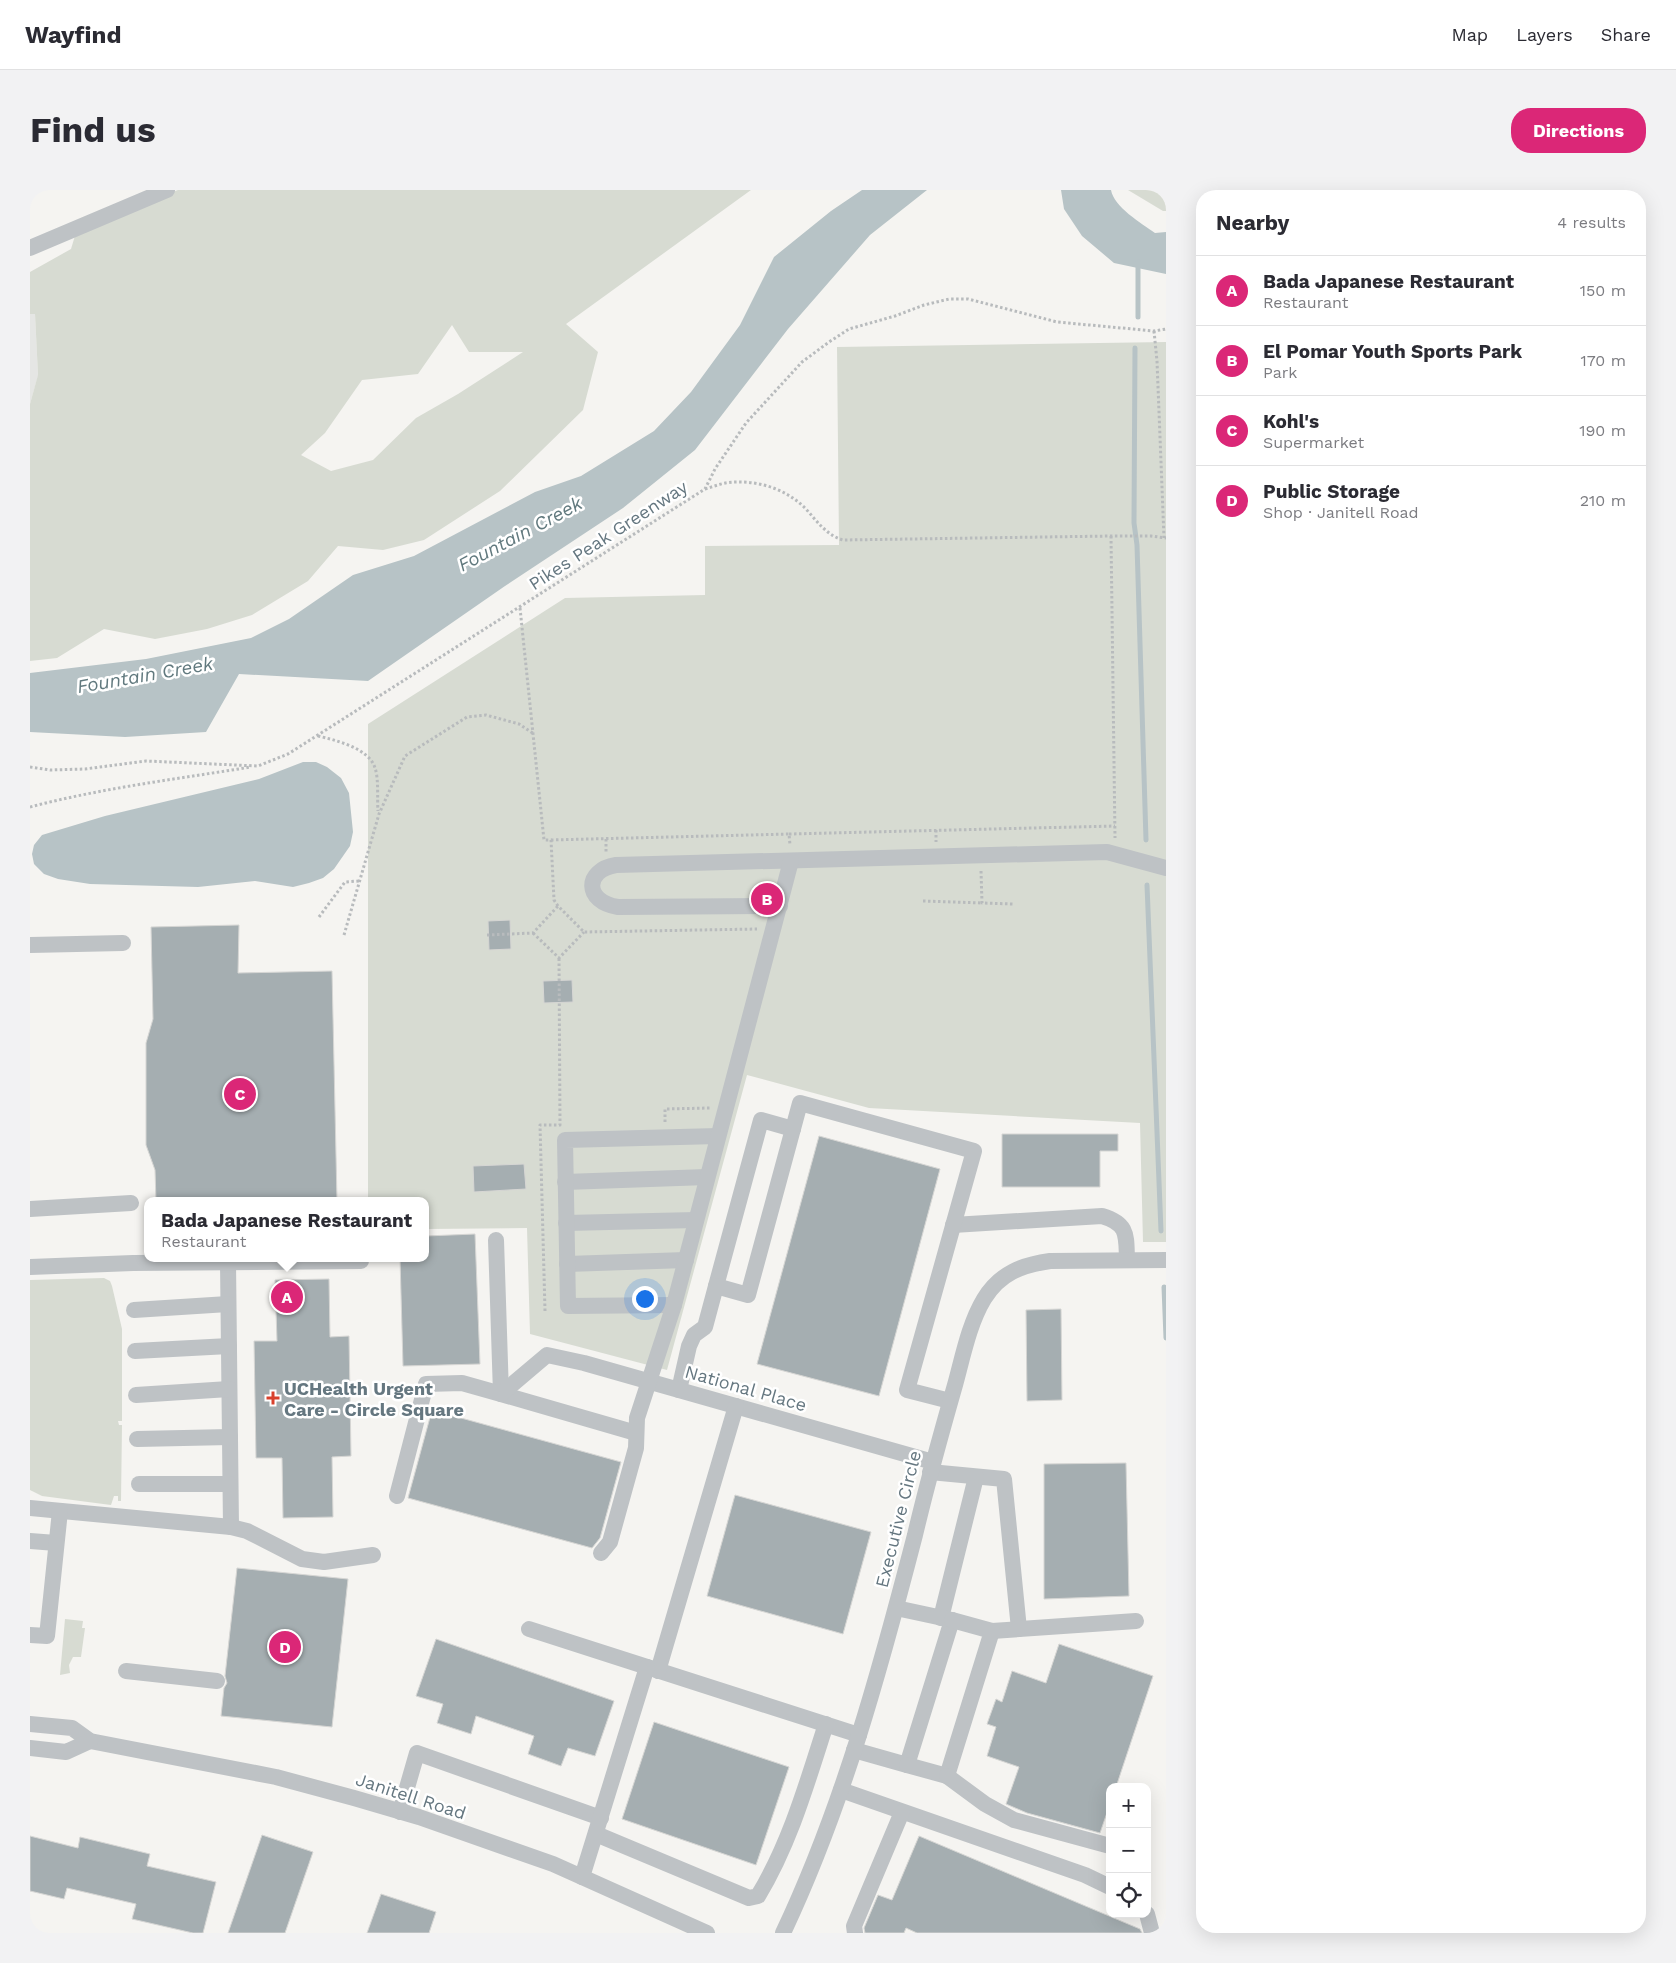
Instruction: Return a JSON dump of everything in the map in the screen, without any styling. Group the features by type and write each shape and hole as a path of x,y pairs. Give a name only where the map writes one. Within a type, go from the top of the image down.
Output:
{"street":[{"path":"30,248 167,190"},
{"path":"780,906 618,907 600,902 594,896 592,888 594,879 599,872 606,867 616,865 1107,852 1166,868"},
{"path":"601,1553 610,1542 636,1448 637,1418 674,1305 791,861"},
{"path":"30,945 123,943"},
{"path":"716,1286 748,1295 800,1103 974,1151 907,1390 950,1401"},
{"path":"679,1390 689,1346 694,1335 705,1327 761,1120 793,1129"},
{"path":"674,1305 568,1306 565,1140 718,1136"},
{"path":"565,1182 707,1177"},
{"path":"30,1209 131,1203"},
{"path":"953,1225 1102,1216 1121,1224 1124,1229 1126,1234 1127,1260"},
{"path":"566,1223 696,1220"},
{"path":"496,1240 501,1394"},
{"path":"567,1264 686,1260"},
{"name":"Executive Circle","path":"783,1933 807,1883 841,1790 876,1683 932,1467 977,1311 994,1286 1016,1268 1050,1261 1166,1260"},
{"path":"30,1267 228,1262 231,1527"},
{"path":"134,1310 228,1304"},
{"path":"135,1351 229,1346"},
{"name":"National Place","path":"501,1394 547,1355 584,1363 736,1406 932,1467 976,1477 1004,1480 1019,1629"},
{"path":"397,1496 426,1384 462,1383 636,1433"},
{"path":"136,1395 229,1389"},
{"path":"582,1877 652,1669 736,1406"},
{"path":"137,1439 230,1437"},
{"path":"906,1765 946,1619 976,1477"},
{"path":"139,1484 230,1484"},
{"path":"30,1508 231,1527 247,1531 302,1559 324,1562 373,1555"},
{"path":"30,1635 47,1636 60,1511"},
{"path":"30,1541 56,1543"},
{"path":"896,1608 992,1631 1136,1621"},
{"path":"529,1629 859,1735"},
{"path":"947,1776 992,1631"},
{"path":"126,1672 216,1681"},
{"name":"Janitell Road","path":"30,1724 72,1728 90,1742 276,1777 400,1812 553,1864 707,1933"},
{"path":"400,1812 417,1753 598,1826 750,1898 758,1896 786,1842 826,1724"},
{"path":"30,1748 66,1752 90,1742"},
{"path":"854,1750 947,1776 985,1804 1014,1820 1106,1845"},
{"path":"841,1790 1085,1875 1106,1884"},
{"path":"855,1933 854,1926 902,1812"},
{"path":"1148,1918 1152,1933"}],"path":[{"name":"Pikes Peak Greenway","path":"30,767 50,770 85,769 146,761 258,766 288,754 705,489 715,469 746,423 802,362 849,329 895,316 924,305 949,299 968,299 1057,322 1154,331 1166,329"},
{"path":"705,489 735,482 760,484 780,490 793,497 833,537 842,540 1111,536 1165,538 1154,331"},
{"path":"1107,852 1115,840 1111,536"},
{"path":"520,608 544,840 1115,826"},
{"path":"344,935 379,814 405,756 467,717 486,715 519,724 534,734"},
{"path":"318,736 341,742 361,751 375,766 379,814"},
{"path":"30,806 146,783 258,766"},
{"path":"789,834 791,861"},
{"path":"551,840 554,900 584,932 774,929"},
{"path":"982,865 982,903"},
{"path":"319,917 345,882 359,881"},
{"path":"923,901 1012,904"},
{"path":"487,935 533,933 558,906"},
{"path":"533,933 560,958 584,932"},
{"path":"656,1123 666,1122 665,1109 726,1107"},
{"path":"560,1125 570,1125"}],"shaded area":[{"path":"178,190 751,190 566,324 598,352 583,410 500,491 424,540 383,550 338,546 308,581 252,615 207,629 155,639 104,629 57,658 30,661 30,404 38,375 35,314 30,314 30,272 71,249 77,229","holes":["452,325 469,352 523,352 458,394 416,418 373,460 331,471 301,455 325,433 362,380 418,374"]},
{"path":"1128,190 1166,190 1166,211 1163,211"},
{"path":"30,314 35,314 38,376 30,404"},
{"path":"1166,342 1166,1242 1143,1242 1140,1123 869,1108 747,1075 667,1370 530,1334 527,1228 429,1229 429,1197 368,1197 368,724 565,598 705,595 705,546 839,545 837,347"},
{"path":"104,1278 110,1281 112,1286 122,1329 122,1421 118,1421 119,1425 122,1425 121,1501 118,1501 118,1496 114,1496 111,1505 42,1496 30,1490 30,1280"},
{"path":"65,1619 83,1621 82,1628 85,1628 81,1657 73,1657 69,1665 70,1673 60,1675"}],"water":[{"name":"Fountain Creek","path":"862,190 927,190 870,235 788,329 695,450 623,508 505,586 368,681 239,674 206,732 125,737 30,732 30,673 146,659 251,638 289,619 353,575 414,556 535,492 581,476 654,431 691,392 740,325 774,257 831,211"},
{"path":"1061,190 1111,190 1117,202 1136,219 1155,233 1166,232 1166,274 1114,263 1082,236 1064,209"},
{"path":"303,762 316,762 327,767 341,778 349,793 353,832 350,846 334,869 323,878 293,887 255,881 198,887 90,884 58,879 44,874 34,864 32,854 34,845 42,835 105,816 259,779"}],"building":[{"path":"510,920 511,949 489,950 488,921"},
{"path":"239,925 238,973 332,971 337,1197 156,1197 155,1170 146,1145 146,1043 153,1019 151,927"},
{"path":"572,980 573,1002 544,1003 543,981"},
{"path":"1002,1134 1118,1134 1118,1151 1100,1151 1100,1187 1002,1187"},
{"path":"819,1136 940,1169 879,1396 757,1364"},
{"path":"524,1164 526,1189 474,1192 473,1166"},
{"path":"475,1234 480,1364 403,1366 400,1262 429,1262 429,1236"},
{"path":"329,1279 330,1337 349,1336 351,1456 332,1457 333,1517 283,1518 282,1458 256,1458 254,1341 277,1341 275,1280"},
{"path":"1061,1309 1062,1400 1027,1401 1026,1310"},
{"path":"432,1410 621,1462 600,1538 592,1548 408,1498"},
{"path":"1126,1463 1129,1596 1044,1599 1044,1464"},
{"path":"735,1495 871,1532 843,1634 707,1596"},
{"path":"237,1568 348,1579 332,1727 221,1716 224,1688 227,1683 225,1676"},
{"path":"436,1639 614,1701 595,1756 568,1748 561,1766 528,1754 534,1736 476,1716 471,1734 437,1723 443,1704 416,1696"},
{"path":"1059,1644 1153,1676 1117,1783 1106,1783 1106,1816 1100,1833 1027,1813 1006,1804 1019,1767 987,1756 996,1727 987,1724 996,1699 1002,1702 1012,1671 1046,1683"},
{"path":"654,1722 789,1767 756,1865 622,1819"},
{"path":"262,1835 313,1852 285,1933 228,1933"},
{"path":"30,1836 78,1848 80,1837 150,1854 147,1866 216,1882 203,1933 193,1933 132,1919 136,1904 67,1888 64,1899 30,1891"},
{"path":"919,1836 1106,1915 1106,1918 1114,1918 1140,1929 1142,1933 917,1933 906,1928 904,1933 865,1933 864,1928 878,1895 892,1900"},
{"path":"381,1894 436,1912 429,1933 367,1933"}],"waterway":[{"path":"1138,262 1138,317"},
{"path":"1135,348 1134,523 1137,545 1146,840"},
{"path":"1147,885 1161,1231"},
{"path":"1164,1287 1166,1338"}],"place":[{"name":"El Pomar Youth Sports Park","path":"767,899"},
{"name":"Kohl's","path":"240,1094"},
{"name":"Bada Japanese Restaurant","path":"287,1297"},
{"name":"UCHealth Urgent Care - Circle Square","path":"273,1398"},
{"name":"Public Storage","path":"285,1647"}]}
